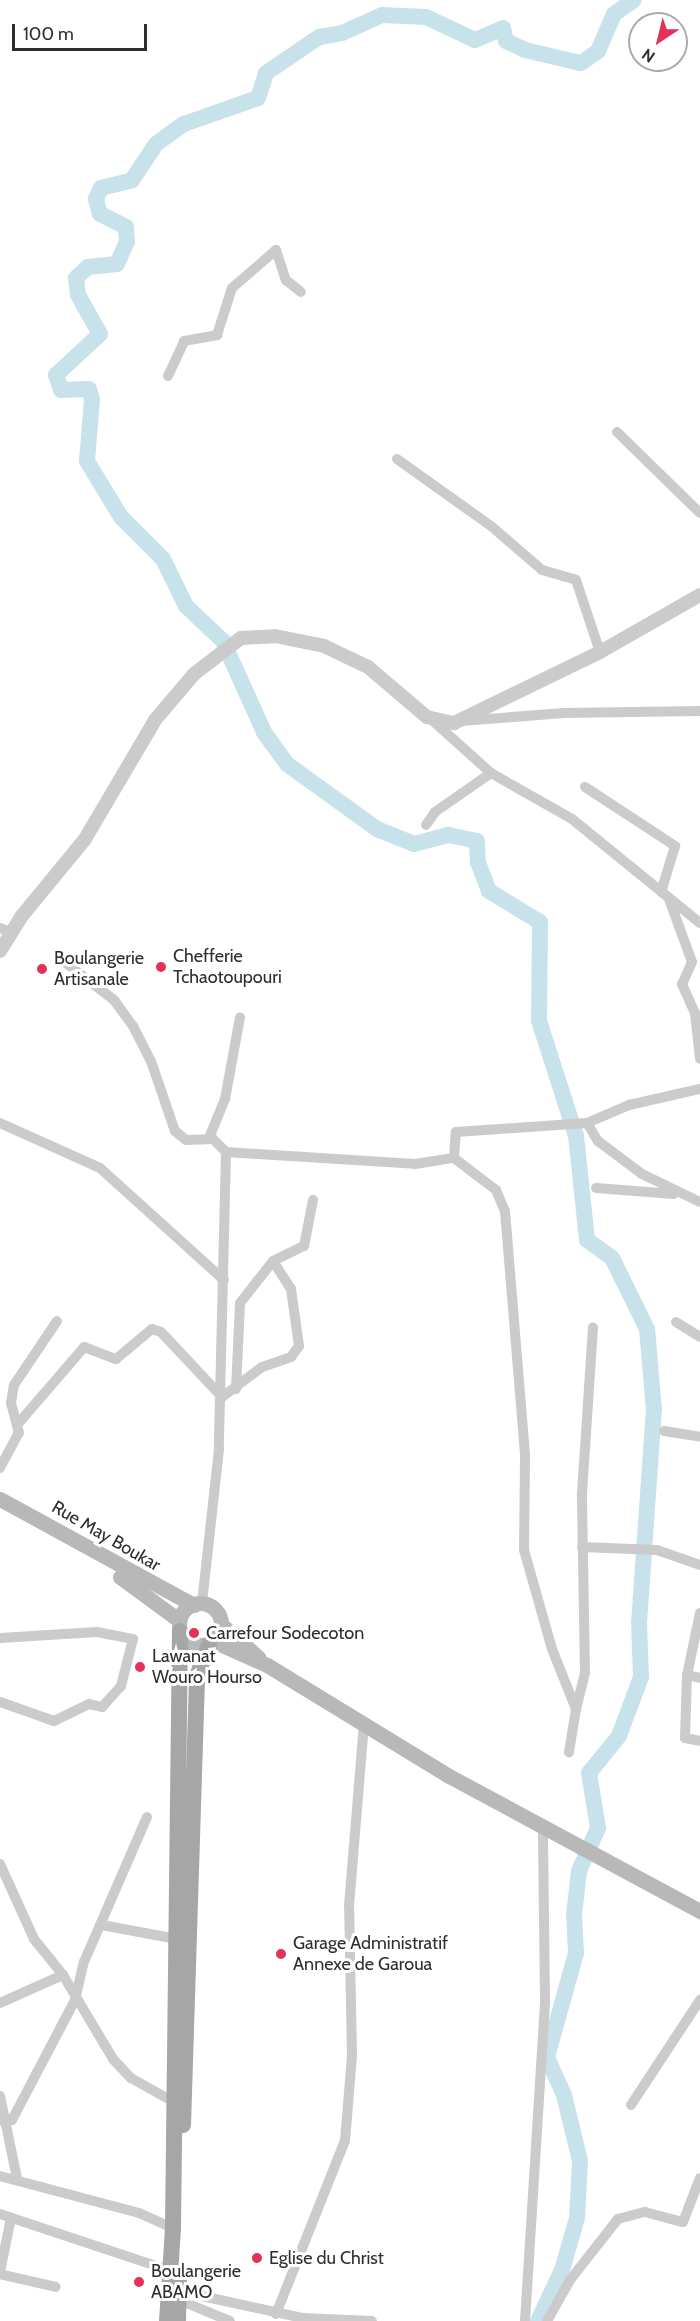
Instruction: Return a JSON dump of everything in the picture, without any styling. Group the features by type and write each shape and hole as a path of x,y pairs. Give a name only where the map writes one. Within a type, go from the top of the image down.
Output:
{"main road":[{"name":"Rue May Boukar","path":"0,1499 176,1599 198,1604"},
{"name":"Rue May Boukar","path":"0,1510 121,1578 180,1626"},
{"path":"166,2321 168,2270 173,2228 172,2101 177,1940 180,1626 198,1604 216,1611 221,1624 267,1665"},
{"path":"178,2321 196,1676 221,1624"},
{"path":"180,1626 192,1643 211,1642 267,1665 364,1725 543,1828 700,1911"}],"street":[{"path":"168,376 184,341 217,335 232,288 276,250 286,280 301,292"},
{"path":"617,432 700,513"},
{"path":"397,459 491,526 542,570 576,580 600,652"},
{"path":"461,721 600,652 700,595"},
{"path":"0,951 5,930 85,839 154,720 188,680 228,646 275,636 324,646 368,667 491,773 572,819 700,923"},
{"path":"433,721 564,713 700,711"},
{"path":"426,825 435,812 491,773"},
{"path":"585,787 675,846 665,896 692,963 682,984 695,1013 700,1059"},
{"path":"62,960 114,1000 133,1026 151,1061 175,1131 186,1140 209,1138 226,1152 415,1164 454,1158 496,1190 505,1211 525,1456 524,1550 552,1649 576,1709"},
{"path":"209,1138 225,1099 240,1017"},
{"path":"454,1158 456,1132 556,1127 587,1123 629,1105 700,1089"},
{"path":"0,1122 100,1168 224,1280"},
{"path":"587,1123 598,1141 642,1174 700,1202"},
{"path":"198,1604 222,1397 226,1152"},
{"path":"596,1188 666,1191 700,1202"},
{"path":"236,1389 240,1303 273,1261 304,1246 313,1200"},
{"path":"222,1397 236,1389 262,1367 291,1357 299,1346 291,1289 273,1261"},
{"path":"0,1468 18,1439 11,1403 14,1384 57,1321"},
{"path":"676,1322 700,1337"},
{"path":"569,1752 585,1673 582,1547 593,1327"},
{"path":"17,1425 84,1347 116,1359 152,1329 161,1332 222,1397"},
{"path":"664,1431 700,1437"},
{"path":"582,1547 657,1550 700,1565"},
{"path":"700,1613 687,1675 686,1738 700,1741"},
{"path":"0,1638 97,1632 133,1640 121,1686 102,1707 89,1704 54,1720 0,1702"},
{"path":"687,1675 700,1678"},
{"path":"276,2314 345,2141 352,2056 350,1906 364,1725"},
{"path":"4,2122 12,2120 75,2000 84,1962 147,1817"},
{"path":"525,2321 545,2001 543,1828"},
{"path":"0,1864 34,1939 63,1975 75,2000 112,2059 131,2078 172,2101"},
{"path":"102,1925 177,1940"},
{"path":"0,2003 63,1975"},
{"path":"631,2105 700,2000"},
{"path":"0,2096 4,2122 13,2144 17,2178"},
{"path":"0,2176 17,2178 139,2213 173,2228"},
{"path":"547,2321 570,2280 618,2219 645,2212 683,2222 700,2178"},
{"path":"56,2288 0,2273 5,2216 168,2270"},
{"path":"179,2296 276,2314 332,2320 372,2321"},
{"path":"179,2296 230,2321"}],"waterway":[{"path":"538,2321 562,2270 577,2218 580,2161 564,2095 547,2057 576,1953 574,1915 579,1871 598,1828 589,1773 619,1736 641,1677 639,1623 654,1410 647,1329 612,1258 587,1240 576,1136 539,1021 540,922 489,891 478,863 477,841 448,835 414,844 377,829 287,764 264,732 223,641 186,606 163,559 121,517 87,461 92,399 89,389 61,390 56,375 100,334 78,295 76,278 88,267 117,264 127,242 126,227 100,214 96,199 101,188 132,180 156,144 184,124 258,98 266,73 319,37 342,33 382,15 426,17 475,40 503,28 506,41 525,50 581,63 598,51 614,14 634,0"}],"place":[{"name":"Chefferie Tchaotoupouri","path":"161,967"},
{"name":"Boulangerie Artisanale","path":"42,969"},
{"name":"Carrefour Sodecoton","path":"194,1633"},
{"name":"Lawanat Wouro Hourso","path":"140,1667"},
{"name":"Garage Administratif Annexe de Garoua","path":"281,1954"},
{"name":"Eglise du Christ","path":"257,2258"},
{"name":"Boulangerie ABAMO","path":"139,2282"}]}
